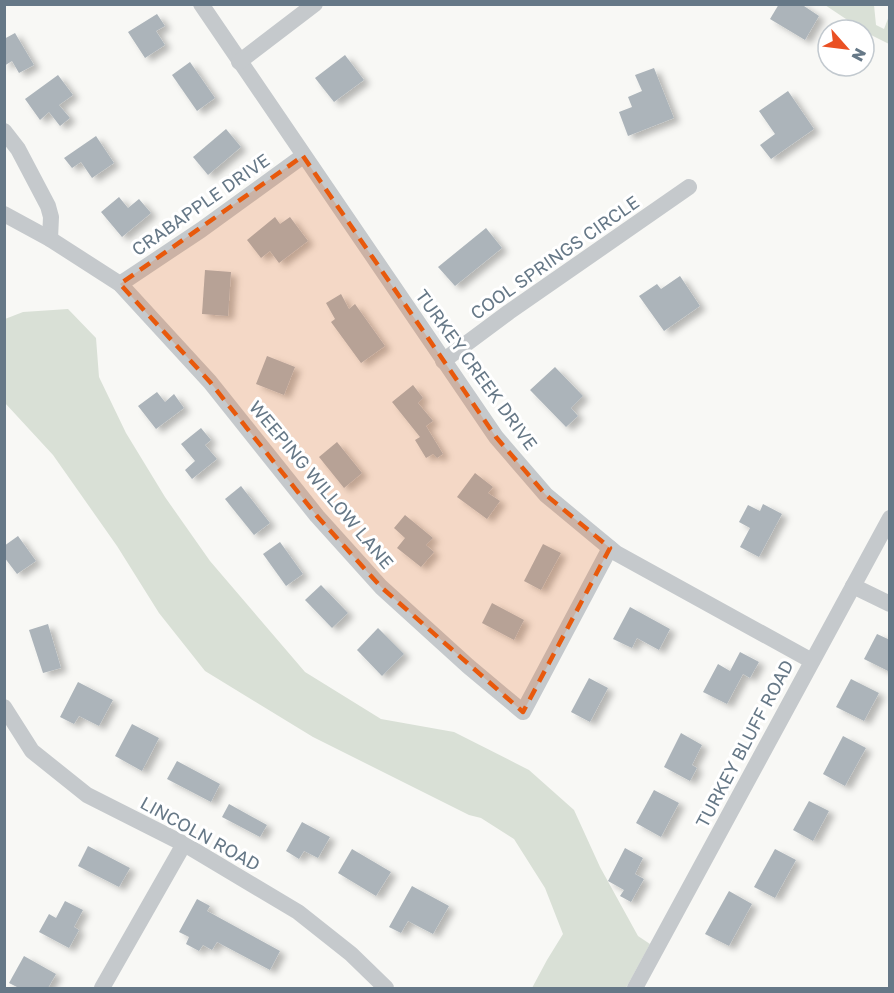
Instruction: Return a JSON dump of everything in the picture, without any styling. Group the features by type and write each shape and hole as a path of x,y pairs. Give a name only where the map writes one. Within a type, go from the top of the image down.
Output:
{"street":[{"name":"TURKEY CREEK DRIVE","path":"201,4 496,437 546,495 616,553 812,661"},
{"path":"239,62 315,4"},
{"path":"4,131 18,149 48,206 51,217 50,239"},
{"name":"CRABAPPLE DRIVE","path":"120,284 201,230 303,156"},
{"name":"COOL SPRINGS CIRCLE","path":"443,361 509,312 689,187"},
{"name":"WEEPING WILLOW LANE","path":"4,214 50,239 120,284 210,382 317,516 381,587 468,666 523,712 610,548"},
{"name":"TURKEY BLUFF ROAD","path":"635,988 890,518"},
{"path":"853,586 890,604"},
{"name":"LINCOLN ROAD","path":"4,706 32,751 87,795 184,844 298,912 351,954 386,988"},
{"path":"102,988 184,844"}],"highlighted area":[{"path":"303,156 496,437 546,495 610,548 523,712 381,587 317,516 210,382 120,284"}],"shaded area":[{"path":"825,5 874,5 875,18 844,18"},
{"path":"889,16 889,44 876,38 876,25 884,29"},
{"path":"68,309 96,338 99,377 126,433 165,497 210,561 305,672 381,719 454,732 529,770 574,810 600,867 638,936 650,944 626,988 532,988 563,934 545,888 514,839 481,818 469,815 313,737 205,671 159,613 117,546 53,455 5,403 5,319 23,312"}],"building":[{"path":"779,4 801,4 819,16 805,40 770,19"},
{"path":"157,14 165,26 156,31 165,45 145,58 128,32"},
{"path":"15,33 34,65 19,73 12,61 4,66 4,39"},
{"path":"345,55 364,80 334,102 315,78"},
{"path":"190,62 215,98 197,111 172,75"},
{"path":"654,68 674,118 628,136 619,112 632,107 628,97 642,91 635,75"},
{"path":"58,75 73,95 59,105 70,118 60,126 49,112 40,120 25,99"},
{"path":"788,91 814,129 771,159 760,145 775,134 759,111"},
{"path":"226,129 241,147 208,175 193,157"},
{"path":"96,136 114,163 92,178 81,162 72,168 64,158"},
{"path":"119,197 128,208 139,199 151,213 122,237 101,212"},
{"path":"275,217 280,224 290,217 308,241 279,263 270,251 261,258 247,240"},
{"path":"486,228 502,248 455,286 438,267"},
{"path":"205,270 231,272 228,316 202,314"},
{"path":"680,276 700,306 664,331 639,296 657,284 661,289"},
{"path":"341,294 349,309 355,304 385,346 361,363 331,322 335,319 326,303"},
{"path":"267,356 295,367 284,395 256,384"},
{"path":"555,367 583,396 571,408 578,416 566,427 530,390"},
{"path":"413,385 423,398 418,403 433,421 426,426 443,454 437,458 433,454 426,458 415,440 420,437 392,402"},
{"path":"157,392 165,402 174,394 184,408 156,429 138,406"},
{"path":"201,428 211,440 205,445 217,459 192,479 185,470 195,461 181,444"},
{"path":"337,442 362,473 344,488 319,457"},
{"path":"475,473 493,487 488,493 500,501 487,519 457,497"},
{"path":"241,486 270,523 254,535 225,499"},
{"path":"763,504 782,514 759,557 740,547 750,528 739,522 748,505 760,511"},
{"path":"405,515 433,538 426,545 434,552 421,567 397,548 405,538 394,528"},
{"path":"18,536 36,561 17,574 4,557 4,546"},
{"path":"280,542 303,574 286,586 263,554"},
{"path":"543,544 561,553 541,590 524,581"},
{"path":"321,585 348,613 332,628 305,600"},
{"path":"492,603 524,620 514,640 482,623"},
{"path":"630,607 670,629 659,650 637,638 632,648 613,639"},
{"path":"48,624 61,668 43,673 29,630"},
{"path":"378,628 404,654 382,676 357,650"},
{"path":"877,634 890,640 890,672 864,659"},
{"path":"740,652 759,662 750,678 743,674 727,704 703,692 718,664 730,671"},
{"path":"589,678 608,688 590,722 571,712"},
{"path":"851,679 879,693 864,721 836,707"},
{"path":"78,682 113,700 99,726 79,716 74,724 60,717"},
{"path":"132,724 159,738 142,771 115,756"},
{"path":"681,733 702,745 692,765 697,768 690,781 664,767"},
{"path":"843,736 866,748 845,786 823,774"},
{"path":"177,761 220,784 211,802 167,779"},
{"path":"654,790 679,803 661,837 636,823"},
{"path":"809,801 829,811 813,841 793,830"},
{"path":"229,804 267,825 260,837 222,817"},
{"path":"302,822 330,837 318,858 304,851 299,859 286,851"},
{"path":"88,846 130,868 119,887 78,866"},
{"path":"625,848 643,858 635,874 644,879 631,902 620,896 624,890 608,881"},
{"path":"352,849 391,872 376,896 338,873"},
{"path":"775,849 796,860 775,898 754,887"},
{"path":"412,886 449,906 433,934 408,921 401,933 389,927"},
{"path":"729,891 752,904 729,946 705,934"},
{"path":"197,899 210,906 207,911 280,951 270,970 217,942 212,950 203,945 199,951 186,944 189,937 179,932"},
{"path":"65,901 83,910 74,927 79,930 69,948 39,932 49,914 56,918"},
{"path":"24,956 56,974 48,988 19,988 9,983"}]}
